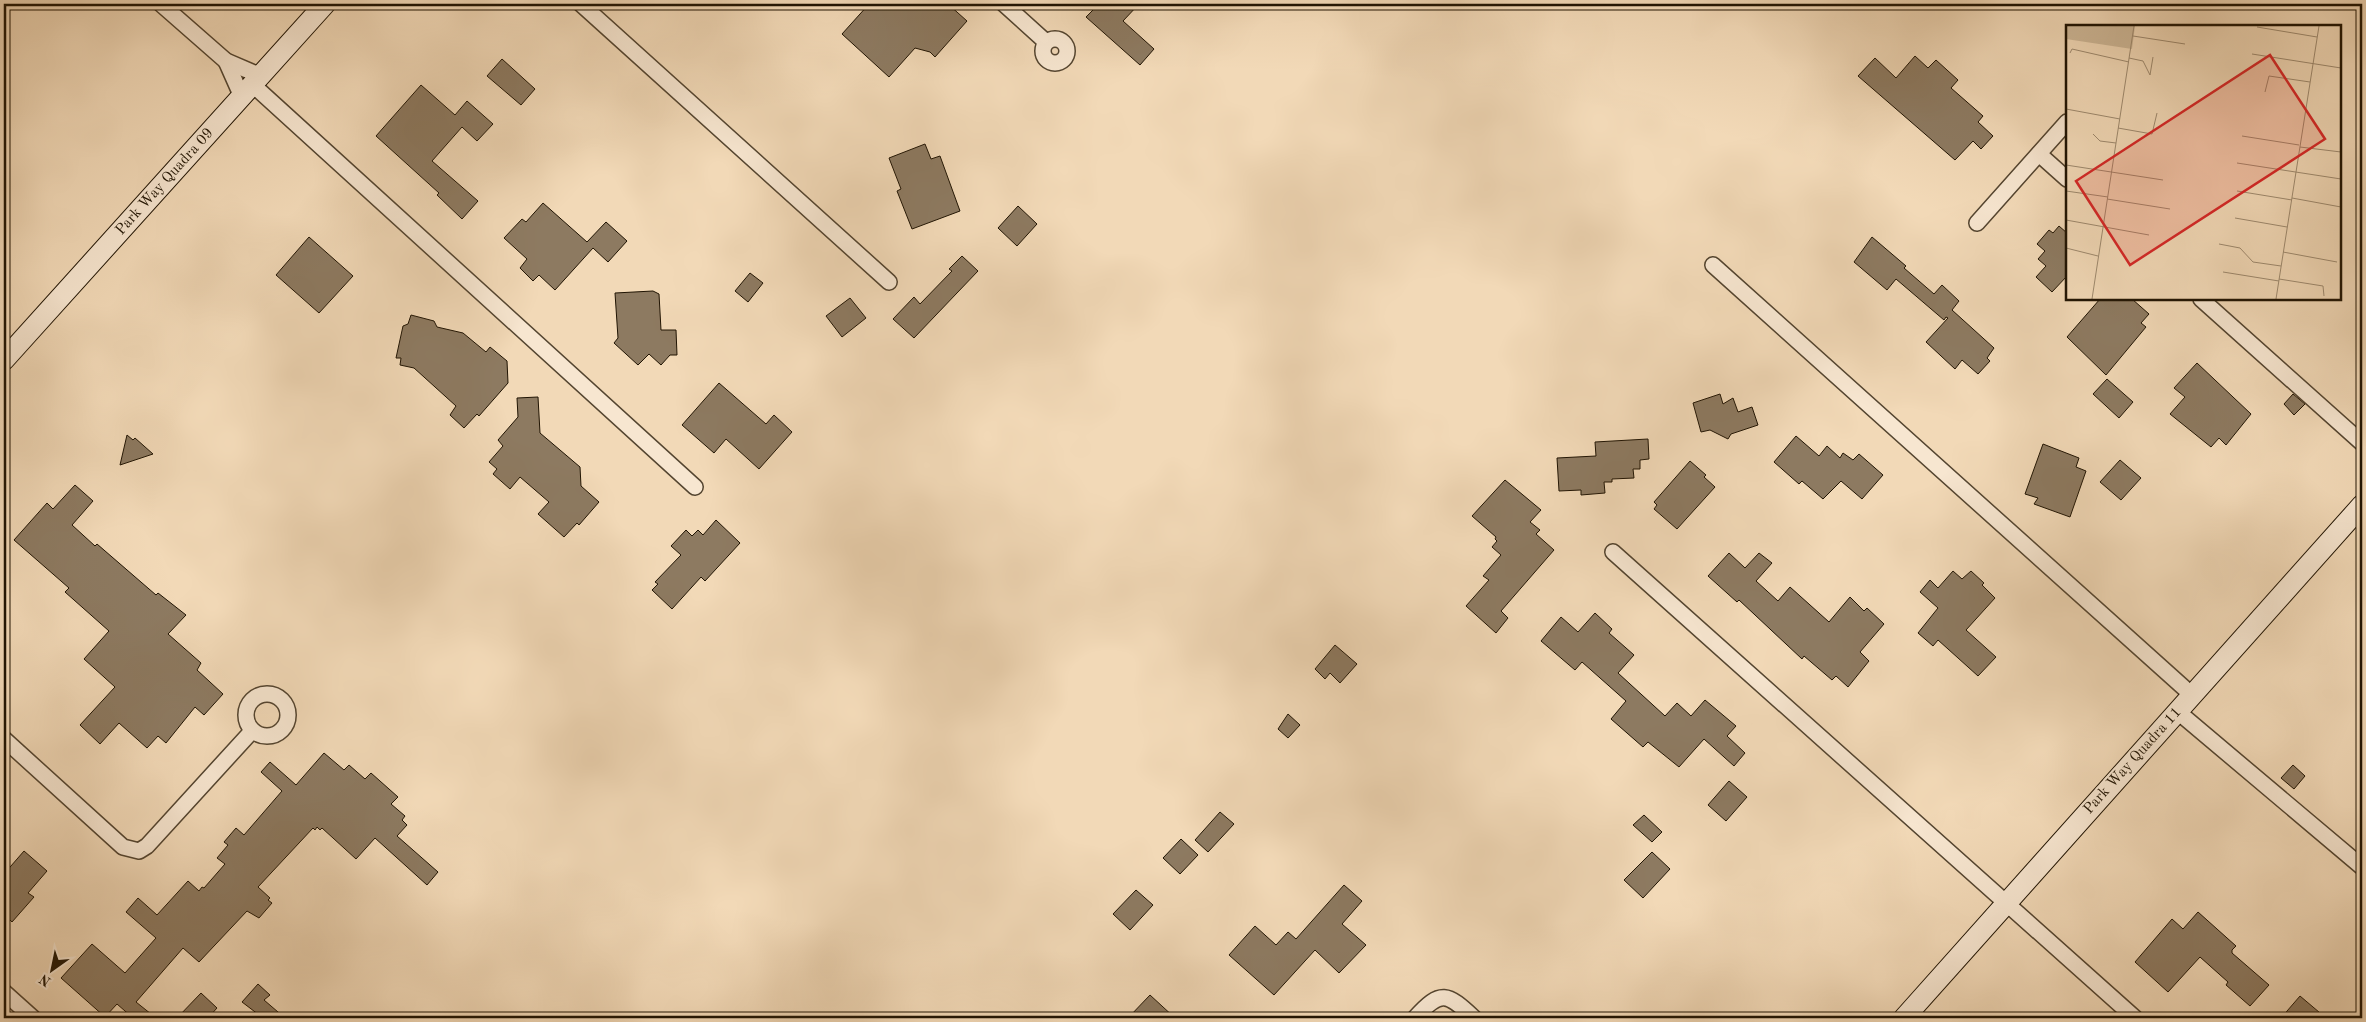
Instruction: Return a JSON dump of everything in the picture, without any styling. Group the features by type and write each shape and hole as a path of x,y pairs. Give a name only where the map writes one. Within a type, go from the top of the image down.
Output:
{"street":[{"path":"161,4 695,487"},
{"name":"Park Way Quadra 09","path":"4,360 325,4"},
{"path":"580,4 889,282"},
{"path":"1004,4 1046,42"},
{"path":"226,61 252,86"},
{"path":"1977,223 2066,123"},
{"path":"2039,154 2066,178"},
{"path":"1713,265 2192,694"},
{"path":"2203,300 2362,443"},
{"name":"Park Way Quadra 11","path":"1904,1018 2362,505"},
{"path":"1613,552 2135,1018"},
{"path":"2178,710 2362,868"},
{"path":"4,739 123,847 139,850 147,846 252,731"},
{"path":"4,992 33,1018"},
{"path":"1415,1018 1429,1003 1442,998 1448,998 1459,1004 1474,1018"}],"building":[{"path":"869,4 948,4 967,21 935,57 930,52 915,48 889,77 842,34"},
{"path":"1099,4 1139,4 1123,21 1154,49 1140,65 1086,17"},
{"path":"1915,56 1928,68 1936,60 1958,80 1951,88 1983,116 1978,122 1993,136 1981,149 1973,141 1955,160 1858,76 1875,58 1896,78"},
{"path":"502,59 535,89 521,105 487,76"},
{"path":"421,85 455,115 467,101 493,124 477,141 462,127 432,161 478,201 462,219 437,195 439,193 376,136"},
{"path":"925,144 931,159 940,156 960,211 912,229 897,191 901,189 889,158"},
{"path":"543,203 587,242 606,222 627,241 608,262 593,248 555,290 539,275 533,281 520,268 527,259 504,238 522,219 526,222"},
{"path":"1018,206 1037,224 1017,246 998,228"},
{"path":"2059,226 2066,232 2066,277 2052,292 2036,277 2046,266 2038,259 2045,251 2037,244 2049,230 2053,233"},
{"path":"309,237 353,276 319,313 276,275"},
{"path":"1872,237 1906,266 1904,268 1934,294 1942,285 1959,301 1952,310 1994,348 1987,358 1990,361 1978,374 1962,360 1955,369 1926,342 1948,318 1946,317 1944,320 1896,279 1887,290 1854,262"},
{"path":"962,256 978,271 914,338 893,319 914,297 920,304 952,271 949,269"},
{"path":"750,273 763,283 748,302 735,291"},
{"path":"653,291 659,294 661,330 676,330 677,355 670,355 661,365 649,354 638,365 614,343 618,338 615,293"},
{"path":"850,298 866,318 842,337 826,316"},
{"path":"2099,300 2133,300 2149,314 2141,323 2146,327 2106,375 2067,337"},
{"path":"411,315 434,321 437,327 463,333 486,352 490,347 507,361 508,383 479,416 477,414 464,428 450,415 456,406 414,368 400,365 401,358 396,358 403,326 408,324"},
{"path":"2197,363 2251,414 2226,445 2219,438 2211,447 2170,414 2185,397 2174,388"},
{"path":"2107,379 2133,402 2119,418 2093,394"},
{"path":"719,383 766,424 774,415 792,432 759,469 726,439 714,453 682,425"},
{"path":"1720,394 1723,404 1733,398 1738,412 1752,407 1758,425 1731,434 1728,439 1710,430 1701,432 1693,403"},
{"path":"2293,394 2305,404 2294,415 2284,404"},
{"path":"538,397 540,433 580,467 581,486 599,502 579,525 577,523 564,537 538,514 549,502 520,477 510,489 493,474 497,469 489,462 503,446 498,440 518,417 517,398"},
{"path":"127,435 133,440 135,438 153,454 120,465"},
{"path":"1796,436 1819,456 1827,446 1840,458 1843,453 1853,460 1859,454 1883,475 1862,499 1841,481 1823,499 1802,481 1799,484 1774,462"},
{"path":"1648,439 1649,459 1640,460 1640,469 1633,469 1634,478 1612,479 1612,482 1604,482 1605,493 1581,495 1581,490 1559,491 1557,458 1596,456 1595,442"},
{"path":"2043,444 2079,458 2076,467 2086,471 2070,517 2034,504 2038,498 2025,494"},
{"path":"2120,460 2141,478 2121,500 2100,482"},
{"path":"1690,461 1706,475 1704,477 1715,487 1677,529 1654,509 1657,505 1654,502"},
{"path":"1505,480 1541,510 1530,522 1540,530 1536,534 1554,550 1501,611 1508,618 1496,633 1466,606 1489,580 1483,576 1501,555 1492,547 1497,541 1496,537 1472,516"},
{"path":"75,485 93,501 72,525 156,595 158,593 186,615 168,634 201,663 197,670 223,694 204,715 195,707 166,743 158,736 147,748 119,723 100,744 80,725 115,687 84,659 109,631 65,592 69,588 14,540 47,503 53,509"},
{"path":"716,520 740,543 705,581 701,577 672,609 652,590 658,584 655,582 681,555 671,546 686,530 692,536 698,530 703,535"},
{"path":"1729,553 1745,568 1759,553 1772,563 1756,581 1778,601 1790,587 1829,622 1850,597 1864,611 1867,608 1884,624 1860,652 1869,661 1848,687 1836,676 1832,680 1804,656 1802,659 1739,600 1737,602 1708,576"},
{"path":"1953,571 1962,579 1971,571 1984,583 1982,585 1995,598 1966,630 1996,657 1978,676 1938,640 1933,646 1918,633 1938,608 1920,592 1930,580 1938,588"},
{"path":"1595,613 1612,629 1609,633 1634,655 1618,673 1665,716 1677,703 1691,716 1705,700 1736,726 1727,736 1745,753 1734,766 1704,739 1679,767 1648,742 1643,747 1611,719 1626,701 1582,662 1575,670 1541,641 1561,617 1578,632"},
{"path":"1335,645 1357,664 1340,683 1330,673 1325,679 1315,669"},
{"path":"1288,714 1300,725 1288,738 1278,729"},
{"path":"324,753 344,770 349,765 365,779 371,773 398,797 391,804 405,816 402,820 407,825 397,836 438,872 427,885 375,838 356,859 322,828 320,830 317,827 315,830 313,828 258,887 270,898 268,900 272,903 259,918 247,911 199,962 183,948 136,1002 156,1018 133,1018 117,1004 105,1017 61,978 92,944 125,973 156,938 126,912 138,898 157,915 188,881 199,891 202,887 204,888 225,864 217,858 228,845 224,842 236,828 244,835 282,791 261,772 270,762 296,785"},
{"path":"2293,765 2305,776 2294,789 2281,778"},
{"path":"1729,781 1747,797 1726,821 1708,805"},
{"path":"1220,812 1234,824 1208,852 1195,840"},
{"path":"1644,815 1662,832 1652,842 1633,825"},
{"path":"1181,839 1198,855 1180,874 1163,858"},
{"path":"24,851 47,871 28,893 34,897 12,922 4,914 4,874"},
{"path":"1652,852 1670,869 1643,898 1624,880"},
{"path":"1344,885 1362,901 1342,924 1366,945 1339,973 1315,950 1274,995 1229,955 1255,926 1276,945 1288,932 1296,939"},
{"path":"1136,890 1153,905 1130,930 1113,914"},
{"path":"2198,912 2236,946 2232,953 2269,985 2250,1006 2226,985 2228,982 2200,957 2168,992 2135,962 2172,919 2183,929"},
{"path":"258,984 270,995 264,1000 285,1018 263,1018 242,1002"},
{"path":"201,993 217,1008 208,1018 177,1018"},
{"path":"1150,995 1175,1018 1128,1018"},
{"path":"2300,996 2326,1018 2281,1018"}]}
